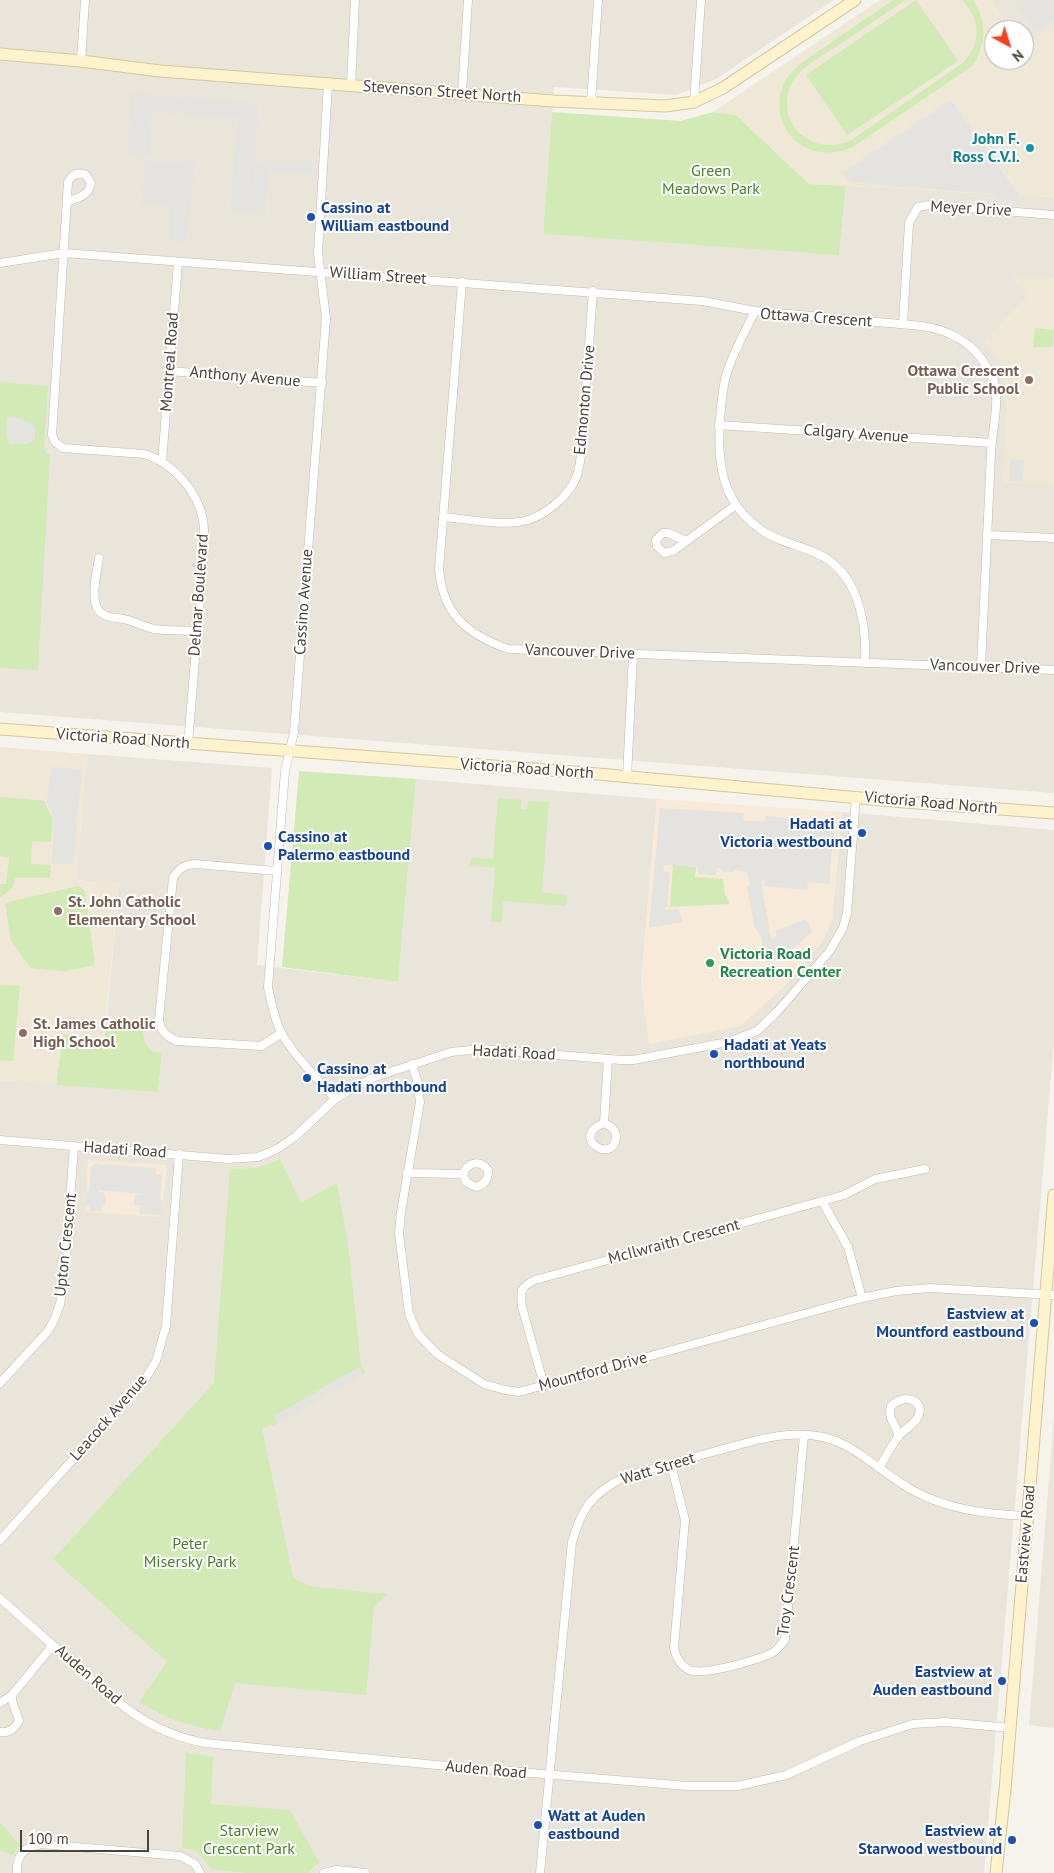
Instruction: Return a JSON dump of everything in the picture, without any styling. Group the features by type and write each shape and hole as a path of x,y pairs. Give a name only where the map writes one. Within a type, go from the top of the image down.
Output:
{"main road":[{"name":"Stevenson Street North","path":"0,54 81,61 160,71 591,103 664,106 694,102 723,88 855,0"},
{"name":"Victoria Road North","path":"0,730 627,777 1054,813"},
{"name":"Eastview Road","path":"996,1873 1027,1516 1050,1295 1054,1195"}],"street":[{"path":"81,61 85,0"},
{"path":"351,85 355,0"},
{"path":"462,93 468,0"},
{"path":"591,103 598,0"},
{"path":"694,102 701,0"},
{"name":"Cassino Avenue","path":"328,84 318,253 326,318 322,384 294,732 285,771 268,987 274,1014 282,1033 290,1046 335,1100"},
{"path":"64,253 67,202"},
{"name":"Meyer Drive","path":"902,324 909,224 918,207 929,205 1054,215"},
{"name":"William Street","path":"0,263 64,253 702,300 755,311"},
{"name":"Delmar Boulevard","path":"64,253 52,435 55,442 63,448 144,454 162,462 189,489 203,519 205,540 188,744"},
{"name":"Montreal Road","path":"162,462 178,262"},
{"name":"Vancouver Drive","path":"462,282 443,517 440,582 453,613 464,626 477,636 508,649 1054,670"},
{"name":"Edmonton Drive","path":"443,517 508,523 528,520 544,513 559,501 573,484 579,468 581,455 593,291"},
{"name":"Ottawa Crescent","path":"865,663 863,620 858,600 843,574 827,559 818,554 770,535 760,529 736,505 728,491 719,462 721,399 726,376 755,311 935,328 955,335 970,346 982,360 994,380 996,401 992,443 981,667"},
{"name":"Anthony Avenue","path":"169,371 322,384"},
{"name":"Calgary Avenue","path":"719,425 992,443"},
{"path":"686,542 736,505"},
{"path":"988,535 1054,538"},
{"path":"100,558 96,577 95,598 97,607 102,613 155,629 196,631"},
{"path":"627,777 633,654"},
{"name":"Hadati Road","path":"0,1140 228,1159 258,1157 277,1150 296,1136 335,1100 372,1078 450,1052 468,1049 608,1059 638,1059 728,1042 756,1031 777,1012 829,952 843,928 847,913 856,796"},
{"path":"276,871 195,864 185,865 177,871 173,878 159,1019 160,1027 165,1034 177,1041 261,1046 282,1033"},
{"path":"604,1122 608,1059"},
{"name":"Mountford Drive","path":"412,1064 420,1102 407,1173 399,1233 409,1314 418,1334 437,1354 494,1388 519,1392 862,1298 896,1291 930,1288 1050,1295"},
{"name":"Upton Crescent","path":"0,1383 48,1331 60,1304 64,1281 74,1146"},
{"name":"Leacock Avenue","path":"0,1540 144,1381 156,1361 166,1326 179,1154"},
{"path":"862,1298 848,1247 822,1201 844,1194 875,1179 925,1169"},
{"path":"407,1173 463,1174"},
{"name":"McIlwraith Crescent","path":"544,1385 522,1307 520,1294 525,1284 822,1201"},
{"path":"879,1468 898,1437 918,1418 919,1411 916,1402 905,1398 899,1399 891,1406 889,1416 898,1432 898,1437"},
{"name":"Watt Street","path":"540,1873 572,1542 582,1512 597,1494 608,1485 624,1477 775,1435 804,1435 824,1437 844,1445 913,1491 943,1504 971,1512 1027,1516"},
{"name":"Troy Crescent","path":"671,1464 685,1520 674,1648 680,1664 689,1670 701,1672 718,1670 771,1653 780,1648 785,1639 804,1435"},
{"name":"Auden Road","path":"0,1598 110,1696 137,1717 155,1727 187,1740 205,1743 549,1775 688,1786 738,1786 786,1775 860,1741 913,1724 945,1722 1010,1728"},
{"path":"0,1703 12,1696 53,1645"},
{"path":"0,1732 7,1732 15,1728 19,1721 18,1713 12,1702 12,1696"},
{"path":"17,1873 18,1859 23,1850 31,1845 41,1844 180,1856 195,1864 200,1873"},
{"path":"324,1873 337,1870 365,1873"}],"shaded area":[{"path":"0,0 834,0 716,79 676,95 554,87 543,234 839,254 846,186 1054,197 1054,793 0,712"},
{"path":"880,0 991,0 1004,20 984,20 984,70 1034,70 1034,39 1054,26 1054,197 809,184 736,115 713,112"},
{"path":"991,0 1054,0 1054,26 1034,39 1034,20 1004,20"},
{"path":"1014,0 1054,0 1054,20 1036,32 1034,20 1028,20"},
{"path":"131,93 258,104 253,213 230,212 238,118 152,112 149,155 127,153"},
{"path":"951,100 1018,194 1015,202 1000,198 996,194 850,182 843,172"},
{"path":"145,161 195,162 186,243 169,240 170,205 142,204"},
{"path":"257,162 313,162 312,174 269,171 265,216 253,215"},
{"name":"Ottawa Crescent Public School","path":"1012,276 1054,277 1054,484 1003,483 1007,395 1000,364 984,341 1027,296"},
{"path":"9,416 35,426 35,440 28,444 10,444 6,436 7,419"},
{"path":"1010,459 1024,460 1023,482 1009,481"},
{"name":"St. John Catholic Elementary School","path":"0,747 87,754 76,880 119,883 104,1039 63,1034 56,1085 0,1080"},
{"path":"87,754 272,768 257,965 398,982 416,779 657,799 641,983 783,988 822,942 832,920 842,812 1054,830 1054,1040 984,1873 0,1873 0,1851 13,1856 20,1845 0,1822 0,1080 158,1092 162,1054 153,1051 146,1045 143,1031 106,1027 119,884 76,880"},
{"path":"51,767 82,769 73,865 52,863 54,820 47,802"},
{"path":"657,799 842,812 832,920 822,942 783,988 740,1026 649,1044 641,983"},
{"path":"660,808 744,813 743,820 763,822 766,816 823,822 823,829 834,831 829,884 808,882 807,890 764,886 764,879 761,882 772,939 777,937 775,931 806,919 812,932 782,958 766,963 761,936 755,928 747,889 750,884 747,872 736,870 724,872 721,868 717,868 716,875 698,874 698,867 667,865 664,866 663,871 670,872 667,907 665,907 665,910 678,909 683,922 649,928"},
{"path":"88,1160 167,1165 161,1217 85,1212"},
{"path":"95,1164 156,1168 156,1174 162,1175 160,1199 163,1202 162,1215 139,1214 140,1205 134,1205 135,1195 144,1194 99,1190 99,1192 104,1192 104,1196 106,1196 105,1204 102,1205 101,1211 89,1211 89,1206 85,1205 86,1193 89,1191 91,1167"},
{"path":"359,1367 363,1374 277,1423 274,1416"},
{"path":"1054,1418 1054,1728 1029,1725"}],"green space":[{"path":"893,0 906,0 814,61 802,70 793,81 787,103 789,118 797,131 803,136 825,145 850,141 964,62 974,46 977,31 973,15 962,0 973,0 981,16 983,41 977,58 972,66 853,147 832,152 818,152 804,147 791,136 782,120 780,101 781,91 785,82 790,74 808,58"},
{"path":"916,0 958,61 847,135 806,75"},
{"name":"Green Meadows Park","path":"552,112 681,121 713,112 736,115 809,184 846,186 839,255 543,234"},
{"path":"1035,328 1054,330 1053,347 1033,347"},
{"path":"0,382 48,386 44,448 45,452 50,455 38,670 0,668"},
{"path":"299,771 416,779 398,982 282,967"},
{"path":"0,797 46,801 45,803 53,819 51,842 32,841 31,864 51,865 50,878 15,878 13,887 0,898 0,884 6,884 9,857 0,856"},
{"path":"498,798 522,800 521,809 527,809 528,801 549,802 542,892 567,895 566,906 503,901 502,922 491,922 495,868 470,865 471,858 493,859"},
{"path":"673,865 696,867 695,877 723,879 725,896 727,896 729,904 670,907"},
{"path":"78,886 85,892 95,965 65,971 31,968 11,941 5,903"},
{"path":"0,985 20,986 13,1061 0,1060"},
{"path":"106,1027 143,1031 144,1039 150,1049 162,1053 158,1092 56,1085 63,1034 104,1039"},
{"name":"Peter Misersky Park","path":"280,1159 301,1203 337,1183 348,1244 361,1365 365,1373 274,1425 262,1428 293,1577 309,1586 387,1594 374,1607 366,1695 235,1683 220,1731 178,1721 139,1702 167,1662 53,1559 214,1383 230,1169 258,1168"},
{"name":"Starview Crescent Park","path":"186,1753 213,1757 211,1804 290,1810 319,1862 308,1873 247,1873 212,1869 195,1850 182,1848"},
{"path":"0,1822 20,1845 13,1856 0,1851"}],"place":[{"name":"John F. Ross C.V.I.","path":"1030,148"},
{"name":"Cassino at William eastbound","path":"311,217"},
{"name":"Ottawa Crescent Public School","path":"1029,380"},
{"name":"Hadati at Victoria westbound","path":"862,833"},
{"name":"Cassino at Palermo eastbound","path":"268,846"},
{"name":"St. John Catholic Elementary School","path":"58,911"},
{"name":"Victoria Road Recreation Center","path":"710,963"},
{"name":"St. James Catholic High School","path":"23,1033"},
{"name":"Hadati at Yeats northbound","path":"714,1054"},
{"name":"Cassino at Hadati northbound","path":"307,1078"},
{"name":"Eastview at Mountford eastbound","path":"1034,1323"},
{"name":"Eastview at Auden eastbound","path":"1002,1681"},
{"name":"Watt at Auden eastbound","path":"538,1825"},
{"name":"Eastview at Starwood westbound","path":"1012,1840"}]}
